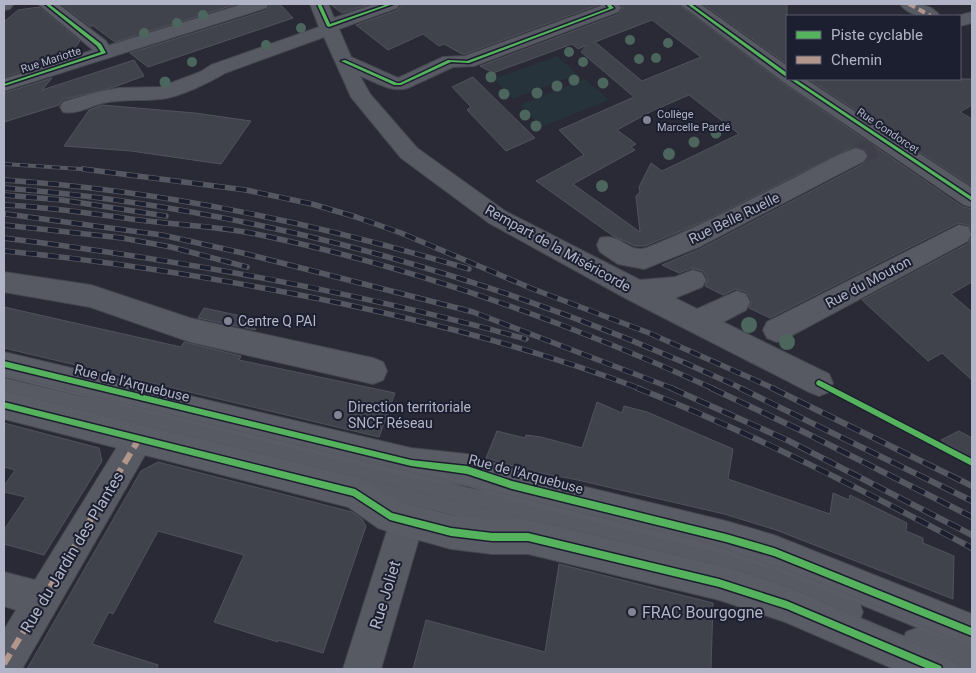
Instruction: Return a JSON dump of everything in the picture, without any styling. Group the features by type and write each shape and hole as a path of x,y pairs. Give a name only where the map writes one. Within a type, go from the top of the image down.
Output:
{"main road":[{"path":"47,4 99,45 104,53"},
{"name":"Rue Mariotte","path":"4,85 104,53"},
{"name":"Rue de l'Arquebuse","path":"4,364 411,463 467,470 512,486 726,538 774,552 972,632"},
{"path":"4,405 355,492 390,516 450,532 492,537 528,537 719,583 787,605 938,669"}],"street":[{"name":"Rue Mariotte","path":"104,53 260,4"},
{"name":"Rempart de la Miséricorde","path":"319,4 343,61 362,97 409,153 497,217 636,291 818,383"},
{"path":"70,107 97,98 119,94 162,93 207,76 218,69 391,4"},
{"path":"343,61 396,84 401,84 450,60 476,63 612,8 608,4"},
{"name":"Rue Condorcet","path":"689,4 786,72"},
{"path":"909,4 930,15"},
{"name":"Rue Condorcet","path":"796,80 882,143 972,199"},
{"name":"Rue Belle Ruelle","path":"609,245 627,257 644,259 836,175 856,156"},
{"path":"660,232 681,244"},
{"name":"Rue du Mouton","path":"783,323 958,234"},
{"path":"636,291 678,287 693,280"},
{"path":"4,282 91,296 190,330 373,371"},
{"path":"697,322 737,302"},
{"name":"Rue de l'Arquebuse","path":"4,375 702,541 812,578 972,647"},
{"path":"4,391 743,571 796,590 972,669"},
{"name":"Rue du Jardin des Plantes","path":"4,664 139,439"},
{"name":"Rue Joliet","path":"362,669 407,521"},
{"path":"4,589 43,600"}],"shaded area":[{"path":"557,56 577,74 513,99 494,79"},
{"path":"585,79 609,100 542,127 520,105"}],"building":[{"path":"61,4 237,4 115,42 92,25 91,27"},
{"path":"271,4 280,4 293,18 148,67 130,53 267,10"},
{"path":"330,4 370,4 342,13"},
{"path":"402,4 598,5 465,54 444,44 439,46 423,34 388,50 356,25 398,10"},
{"path":"620,4 678,4 784,84 963,207 972,209 972,232 968,225 958,223 770,318 749,308 752,301 747,292 736,289 723,295 705,286 708,279 703,271 692,268 679,273 662,265 700,249 865,163 869,155 865,149 855,146 702,222 645,246 635,246 613,236 536,181 584,155 559,130 634,97 581,52 587,45 578,49 572,44 493,73 480,66 619,14 623,8","holes":["652,20 701,57 642,81 595,42","689,95 739,134 662,171 651,163 639,187 640,192 636,196 640,232 573,184 635,150 631,147 636,144 617,130 652,111"]},
{"path":"703,4 787,4 786,63"},
{"path":"39,7 80,41 69,56 4,77 4,22 18,10"},
{"path":"134,60 144,76 111,88 62,100 59,105 4,122 4,93 52,78 42,90"},
{"path":"473,77 535,138 506,151 467,110 471,107 452,87"},
{"path":"972,79 972,105 960,112 972,119 972,186 810,80"},
{"path":"102,105 195,113 251,121 221,164 131,151 64,146 89,110"},
{"path":"972,236 972,282 951,294 972,312 972,380 942,353 928,361 862,300 969,243"},
{"path":"4,307 181,347 184,342 241,356 239,360 395,393 379,437 4,348"},
{"name":"Centre Q PAI","path":"204,308 260,320 255,330 198,318"},
{"path":"597,402 622,413 624,406 647,412 733,449 728,479 830,514 833,493 849,500 850,495 907,523 906,531 923,538 923,543 954,556 953,599 776,530 724,514 573,479 529,471 486,458 497,431 525,438 526,435 541,437 582,448"},
{"path":"4,423 99,448 102,461 44,555 4,544 4,530 26,497 4,492 4,486 15,470 4,467"},
{"path":"959,431 972,438 972,459 941,440"},
{"path":"158,462 352,512 362,519 366,526 323,653 278,640 278,642 214,622 244,555 158,531 113,614 109,612 92,644 158,665 157,669 27,669 141,471"},
{"name":"FRAC Bourgogne","path":"559,564 713,603 711,669 413,669 426,620 545,652"}],"tunnel":[{"path":"856,156 879,145"}],"tram line":[{"path":"4,375 702,541 812,579 972,647"},
{"path":"4,391 743,571 796,590 972,669"}],"railway":[{"path":"4,164 85,169"},
{"path":"85,169 96,170"},
{"path":"85,169 246,190 312,204 356,217 401,233 533,289 649,333 775,389"},
{"path":"4,180 123,192 239,211 354,237 469,269"},
{"path":"4,188 100,198 195,213 289,232 382,256 475,283 566,315 655,350 743,389"},
{"path":"4,195 62,200 166,216"},
{"path":"4,205 227,229 315,247 432,280 546,319 659,364 714,389"},
{"path":"6,214 162,235 247,254 473,312 674,389"},
{"path":"4,225 122,238 171,247 247,267"},
{"path":"4,238 136,256 267,279 397,306 526,339"},
{"path":"4,251 179,273 375,311 509,345 641,389"},
{"path":"637,388 765,443 972,548"},
{"path":"671,388 789,441 972,535"},
{"path":"711,388 800,430 972,517"},
{"path":"740,388 972,501"},
{"path":"772,388 972,486"}],"marked path":[{"path":"909,4 929,15"},
{"path":"4,664 139,439"}],"cycle path":[{"path":"4,85 104,53 99,45 47,4"},
{"path":"319,4 329,26 391,4"},
{"path":"343,61 396,84 401,84 450,61 467,62 612,8 608,4"},
{"path":"689,4 786,74"},
{"path":"794,80 972,199"},
{"path":"4,364 411,463 467,470 512,485 726,538 774,552 972,632"},
{"path":"819,383 972,463"},
{"path":"4,405 355,493 390,516 451,532 492,537 528,537 719,583 787,605 938,669"}],"place":[{"name":"Collège Marcelle Pardé","path":"647,120"},
{"name":"Centre Q PAI","path":"228,321"},
{"name":"Direction territoriale SNCF Réseau","path":"338,415"},
{"name":"FRAC Bourgogne","path":"632,612"}]}
